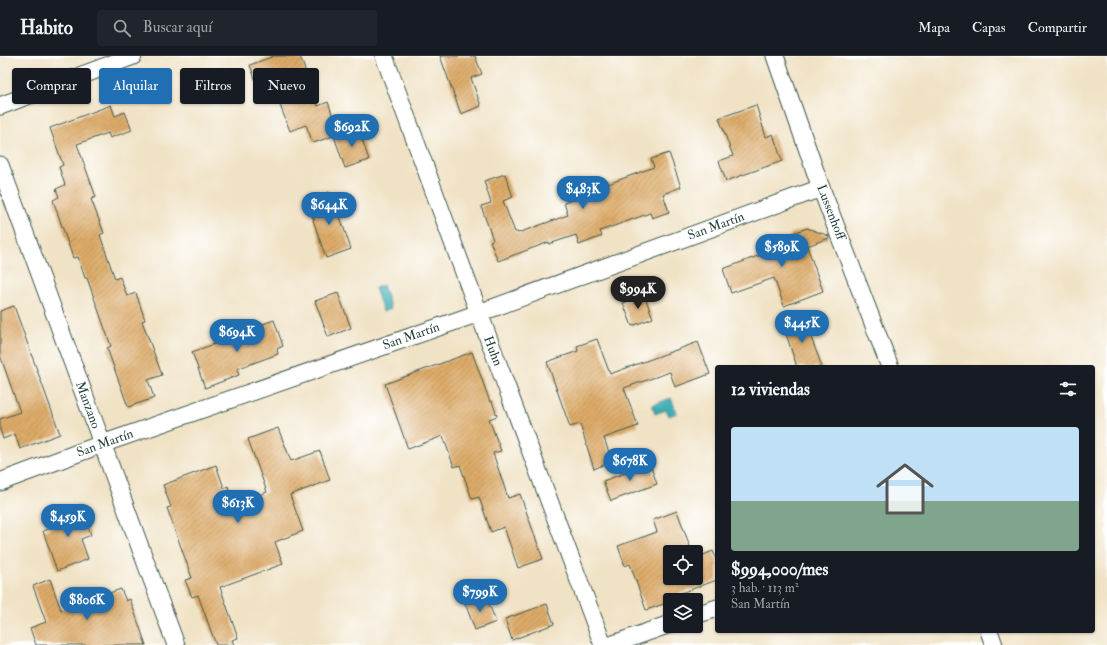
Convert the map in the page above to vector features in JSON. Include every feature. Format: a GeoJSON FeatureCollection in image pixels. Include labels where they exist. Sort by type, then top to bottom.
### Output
{"type":"FeatureCollection","features":[{"type":"Feature","properties":{"kind":"street"},"geometry":{"type":"LineString","coordinates":[[0,106],[133,56]]}},
{"type":"Feature","properties":{"kind":"street","name":"Huhn"},"geometry":{"type":"LineString","coordinates":[[384,56],[603,645]]}},
{"type":"Feature","properties":{"kind":"street","name":"Lussenhoff"},"geometry":{"type":"LineString","coordinates":[[775,56],[821,188],[889,365]]}},
{"type":"Feature","properties":{"kind":"street","name":"Manzano"},"geometry":{"type":"LineString","coordinates":[[0,165],[176,645]]}},
{"type":"Feature","properties":{"kind":"street","name":"San Martín"},"geometry":{"type":"LineString","coordinates":[[0,482],[102,444],[479,313],[821,188]]}},
{"type":"Feature","properties":{"kind":"street"},"geometry":{"type":"LineString","coordinates":[[703,613],[715,609]]}},
{"type":"Feature","properties":{"kind":"street"},"geometry":{"type":"LineString","coordinates":[[611,645],[663,626]]}},
{"type":"Feature","properties":{"kind":"street"},"geometry":{"type":"LineString","coordinates":[[990,633],[994,645]]}},
{"type":"Feature","properties":{"kind":"water"},"geometry":{"type":"Polygon","coordinates":[[[383,285],[391,309],[383,312],[375,288],[383,285]]]}},
{"type":"Feature","properties":{"kind":"water"},"geometry":{"type":"Polygon","coordinates":[[[671,398],[677,413],[669,416],[666,410],[655,414],[652,405],[671,398]]]}},
{"type":"Feature","properties":{"kind":"building"},"geometry":{"type":"Polygon","coordinates":[[[274,56],[300,56],[304,68],[253,68],[253,73],[250,65],[274,56]]]}},
{"type":"Feature","properties":{"kind":"building"},"geometry":{"type":"Polygon","coordinates":[[[440,56],[475,56],[482,74],[471,78],[481,106],[461,114],[440,56]]]}},
{"type":"Feature","properties":{"kind":"building"},"geometry":{"type":"Polygon","coordinates":[[[328,102],[339,134],[313,143],[306,125],[290,131],[280,104],[317,104],[318,106],[328,102]]]}},
{"type":"Feature","properties":{"kind":"building"},"geometry":{"type":"Polygon","coordinates":[[[111,105],[115,116],[125,112],[132,130],[110,138],[108,133],[77,144],[96,197],[91,199],[104,233],[100,235],[115,279],[120,277],[127,296],[136,293],[145,320],[142,321],[162,375],[148,380],[154,398],[128,407],[107,348],[111,346],[87,278],[85,278],[78,257],[73,258],[53,200],[59,197],[56,189],[65,185],[59,167],[63,165],[50,128],[111,105]]]}},
{"type":"Feature","properties":{"kind":"building"},"geometry":{"type":"Polygon","coordinates":[[[756,105],[766,137],[773,134],[782,161],[726,181],[719,161],[733,156],[719,118],[756,105]]]}},
{"type":"Feature","properties":{"kind":"building"},"geometry":{"type":"Polygon","coordinates":[[[358,127],[369,160],[345,168],[334,136],[358,127]]]}},
{"type":"Feature","properties":{"kind":"building"},"geometry":{"type":"Polygon","coordinates":[[[669,153],[681,187],[663,194],[669,212],[652,218],[650,213],[600,231],[602,236],[579,245],[576,235],[549,244],[549,242],[498,261],[490,241],[493,240],[481,206],[491,203],[484,181],[505,174],[513,197],[503,201],[515,232],[518,233],[568,215],[564,203],[601,189],[600,187],[654,167],[651,159],[669,153]]]}},
{"type":"Feature","properties":{"kind":"building"},"geometry":{"type":"Polygon","coordinates":[[[329,192],[336,212],[338,211],[351,249],[326,258],[307,200],[329,192]]]}},
{"type":"Feature","properties":{"kind":"building"},"geometry":{"type":"Polygon","coordinates":[[[807,228],[829,236],[829,238],[807,246],[823,291],[784,306],[774,278],[731,293],[723,269],[766,253],[764,247],[791,237],[790,234],[807,228]]]}},
{"type":"Feature","properties":{"kind":"building"},"geometry":{"type":"Polygon","coordinates":[[[338,293],[351,328],[328,337],[315,301],[338,293]]]}},
{"type":"Feature","properties":{"kind":"building"},"geometry":{"type":"Polygon","coordinates":[[[644,295],[653,318],[632,326],[623,303],[644,295]]]}},
{"type":"Feature","properties":{"kind":"building"},"geometry":{"type":"Polygon","coordinates":[[[14,306],[60,434],[20,449],[15,434],[3,439],[0,429],[0,419],[20,412],[0,355],[0,311],[14,306]]]}},
{"type":"Feature","properties":{"kind":"building"},"geometry":{"type":"Polygon","coordinates":[[[804,318],[821,365],[796,365],[783,325],[804,318]]]}},
{"type":"Feature","properties":{"kind":"building"},"geometry":{"type":"Polygon","coordinates":[[[274,320],[283,346],[277,349],[278,354],[237,369],[239,375],[205,388],[192,352],[274,320]]]}},
{"type":"Feature","properties":{"kind":"building"},"geometry":{"type":"Polygon","coordinates":[[[597,339],[610,374],[698,342],[710,374],[675,387],[670,372],[624,388],[638,426],[604,438],[612,461],[594,469],[580,424],[570,427],[547,362],[578,351],[577,346],[597,339]]]}},
{"type":"Feature","properties":{"kind":"building"},"geometry":{"type":"Polygon","coordinates":[[[472,352],[490,402],[492,401],[497,416],[489,419],[501,451],[493,453],[508,498],[520,494],[543,559],[518,568],[504,527],[491,532],[479,497],[472,499],[460,465],[454,467],[443,436],[408,449],[385,384],[472,352]]]}},
{"type":"Feature","properties":{"kind":"building"},"geometry":{"type":"Polygon","coordinates":[[[278,428],[291,461],[320,451],[330,480],[290,495],[303,531],[275,542],[283,564],[220,587],[238,638],[232,640],[234,645],[216,645],[198,595],[192,597],[185,580],[192,578],[167,508],[171,507],[163,485],[216,465],[224,488],[228,486],[234,505],[267,492],[248,439],[278,428]]]}},
{"type":"Feature","properties":{"kind":"building"},"geometry":{"type":"Polygon","coordinates":[[[650,464],[657,484],[611,501],[603,481],[650,464]]]}},
{"type":"Feature","properties":{"kind":"building"},"geometry":{"type":"Polygon","coordinates":[[[80,505],[91,535],[81,539],[88,559],[57,571],[43,531],[57,526],[53,515],[80,505]]]}},
{"type":"Feature","properties":{"kind":"building"},"geometry":{"type":"Polygon","coordinates":[[[677,511],[689,545],[663,545],[663,585],[703,585],[703,555],[713,551],[715,556],[715,581],[681,593],[663,593],[663,604],[646,610],[630,564],[625,566],[618,546],[657,532],[653,520],[677,511]]]}},
{"type":"Feature","properties":{"kind":"building"},"geometry":{"type":"Polygon","coordinates":[[[50,579],[61,610],[121,589],[126,601],[130,599],[146,645],[36,645],[30,628],[46,622],[33,586],[50,579]]]}},
{"type":"Feature","properties":{"kind":"building"},"geometry":{"type":"Polygon","coordinates":[[[486,596],[496,622],[475,630],[465,603],[486,596]]]}},
{"type":"Feature","properties":{"kind":"building"},"geometry":{"type":"Polygon","coordinates":[[[547,604],[554,624],[512,640],[505,619],[547,604]]]}}]}
